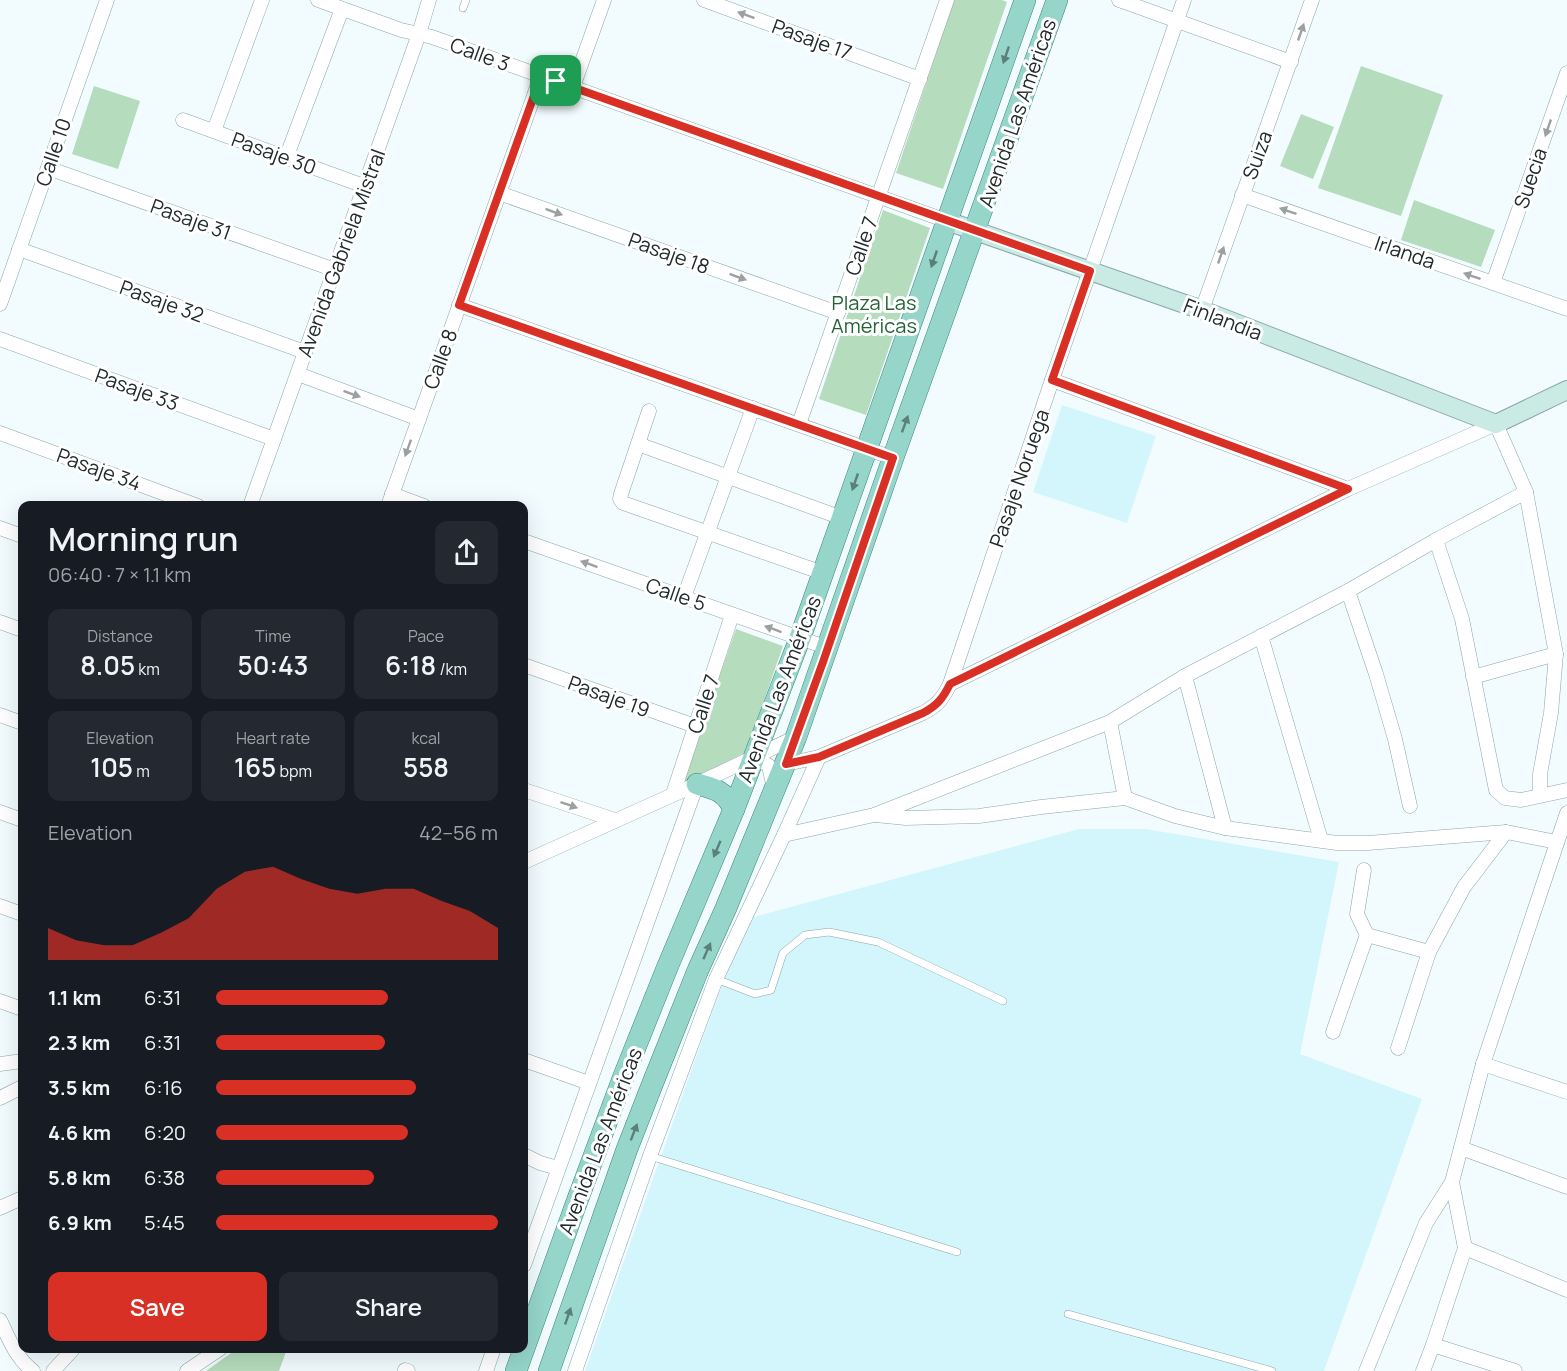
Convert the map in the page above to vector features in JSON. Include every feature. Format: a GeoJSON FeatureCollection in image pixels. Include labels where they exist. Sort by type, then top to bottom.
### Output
{"type":"FeatureCollection","features":[{"type":"Feature","properties":{"kind":"main road","name":"Avenida Las Américas"},"geometry":{"type":"LineString","coordinates":[[528,1338],[623,1078],[734,809],[800,638],[1025,0]]}},
{"type":"Feature","properties":{"kind":"main road","name":"Avenida Las Américas"},"geometry":{"type":"LineString","coordinates":[[549,1371],[635,1128],[698,970],[796,738],[893,458],[1057,0]]}},
{"type":"Feature","properties":{"kind":"main road"},"geometry":{"type":"LineString","coordinates":[[697,784],[721,792],[734,809]]}},
{"type":"Feature","properties":{"kind":"main road","name":"Avenida Las Américas"},"geometry":{"type":"LineString","coordinates":[[516,1371],[522,1353]]}},
{"type":"Feature","properties":{"kind":"street","name":"Calle 10"},"geometry":{"type":"LineString","coordinates":[[0,304],[106,0]]}},
{"type":"Feature","properties":{"kind":"street"},"geometry":{"type":"LineString","coordinates":[[214,131],[262,0]]}},
{"type":"Feature","properties":{"kind":"street","name":"Calle 3"},"geometry":{"type":"LineString","coordinates":[[318,0],[401,30],[432,37],[947,221]]}},
{"type":"Feature","properties":{"kind":"street","name":"Avenida Gabriela Mistral"},"geometry":{"type":"LineString","coordinates":[[252,501],[419,34],[429,0]]}},
{"type":"Feature","properties":{"kind":"street"},"geometry":{"type":"LineString","coordinates":[[573,87],[604,0]]}},
{"type":"Feature","properties":{"kind":"street","name":"Pasaje 17"},"geometry":{"type":"LineString","coordinates":[[704,0],[920,79]]}},
{"type":"Feature","properties":{"kind":"street","name":"Calle 7"},"geometry":{"type":"LineString","coordinates":[[799,424],[947,0]]}},
{"type":"Feature","properties":{"kind":"street"},"geometry":{"type":"LineString","coordinates":[[1119,0],[1291,62]]}},
{"type":"Feature","properties":{"kind":"street","name":"Pasaje Noruega"},"geometry":{"type":"LineString","coordinates":[[950,684],[1052,380],[1184,0]]}},
{"type":"Feature","properties":{"kind":"street","name":"Suiza"},"geometry":{"type":"LineString","coordinates":[[1202,310],[1312,0]]}},
{"type":"Feature","properties":{"kind":"street"},"geometry":{"type":"LineString","coordinates":[[286,158],[342,9]]}},
{"type":"Feature","properties":{"kind":"street","name":"Suecia"},"geometry":{"type":"LineString","coordinates":[[1493,283],[1567,73]]}},
{"type":"Feature","properties":{"kind":"street","name":"Calle 8"},"geometry":{"type":"LineString","coordinates":[[390,500],[541,76]]}},
{"type":"Feature","properties":{"kind":"street","name":"Pasaje 30"},"geometry":{"type":"LineString","coordinates":[[183,120],[364,186]]}},
{"type":"Feature","properties":{"kind":"street","name":"Pasaje 31"},"geometry":{"type":"LineString","coordinates":[[48,168],[335,270]]}},
{"type":"Feature","properties":{"kind":"street","name":"Pasaje 18"},"geometry":{"type":"LineString","coordinates":[[499,193],[838,313]]}},
{"type":"Feature","properties":{"kind":"street","name":"Irlanda"},"geometry":{"type":"LineString","coordinates":[[1242,195],[1567,309]]}},
{"type":"Feature","properties":{"kind":"street","name":"Finlandia"},"geometry":{"type":"LineString","coordinates":[[947,221],[1202,310],[1496,424]]}},
{"type":"Feature","properties":{"kind":"street","name":"Pasaje 32"},"geometry":{"type":"LineString","coordinates":[[19,249],[305,352]]}},
{"type":"Feature","properties":{"kind":"street"},"geometry":{"type":"LineString","coordinates":[[459,305],[893,458]]}},
{"type":"Feature","properties":{"kind":"street","name":"Pasaje 33"},"geometry":{"type":"LineString","coordinates":[[0,339],[274,439]]}},
{"type":"Feature","properties":{"kind":"street"},"geometry":{"type":"LineString","coordinates":[[298,374],[419,419]]}},
{"type":"Feature","properties":{"kind":"street"},"geometry":{"type":"LineString","coordinates":[[1052,380],[1348,489]]}},
{"type":"Feature","properties":{"kind":"street"},"geometry":{"type":"LineString","coordinates":[[786,764],[819,757],[934,707],[944,696],[950,684],[1348,489],[1567,390]]}},
{"type":"Feature","properties":{"kind":"street"},"geometry":{"type":"LineString","coordinates":[[684,597],[753,408]]}},
{"type":"Feature","properties":{"kind":"street"},"geometry":{"type":"LineString","coordinates":[[649,411],[621,494],[622,503],[823,573]]}},
{"type":"Feature","properties":{"kind":"street"},"geometry":{"type":"LineString","coordinates":[[1496,424],[1526,492],[1557,654],[1551,713],[1540,774],[1540,795]]}},
{"type":"Feature","properties":{"kind":"street","name":"Pasaje 34"},"geometry":{"type":"LineString","coordinates":[[0,433],[184,501]]}},
{"type":"Feature","properties":{"kind":"street"},"geometry":{"type":"LineString","coordinates":[[638,444],[842,518]]}},
{"type":"Feature","properties":{"kind":"street"},"geometry":{"type":"LineString","coordinates":[[784,835],[874,815],[1110,722],[1185,676],[1348,591],[1526,492]]}},
{"type":"Feature","properties":{"kind":"street"},"geometry":{"type":"LineString","coordinates":[[0,528],[18,535]]}},
{"type":"Feature","properties":{"kind":"street"},"geometry":{"type":"LineString","coordinates":[[1436,540],[1462,619],[1496,790],[1505,798],[1521,800],[1567,790]]}},
{"type":"Feature","properties":{"kind":"street","name":"Calle 5"},"geometry":{"type":"LineString","coordinates":[[528,542],[828,648]]}},
{"type":"Feature","properties":{"kind":"street"},"geometry":{"type":"LineString","coordinates":[[1348,591],[1395,739],[1410,806]]}},
{"type":"Feature","properties":{"kind":"street","name":"Calle 7"},"geometry":{"type":"LineString","coordinates":[[673,794],[732,615]]}},
{"type":"Feature","properties":{"kind":"street"},"geometry":{"type":"LineString","coordinates":[[0,622],[18,629]]}},
{"type":"Feature","properties":{"kind":"street"},"geometry":{"type":"LineString","coordinates":[[1261,636],[1321,840]]}},
{"type":"Feature","properties":{"kind":"street"},"geometry":{"type":"LineString","coordinates":[[1473,677],[1557,654]]}},
{"type":"Feature","properties":{"kind":"street","name":"Pasaje 19"},"geometry":{"type":"LineString","coordinates":[[528,666],[695,726]]}},
{"type":"Feature","properties":{"kind":"street"},"geometry":{"type":"LineString","coordinates":[[1185,676],[1225,828]]}},
{"type":"Feature","properties":{"kind":"street"},"geometry":{"type":"LineString","coordinates":[[0,715],[18,722]]}},
{"type":"Feature","properties":{"kind":"street"},"geometry":{"type":"LineString","coordinates":[[1110,722],[1125,798]]}},
{"type":"Feature","properties":{"kind":"street"},"geometry":{"type":"LineString","coordinates":[[528,859],[796,738]]}},
{"type":"Feature","properties":{"kind":"street"},"geometry":{"type":"LineString","coordinates":[[754,756],[769,766],[775,791]]}},
{"type":"Feature","properties":{"kind":"street"},"geometry":{"type":"LineString","coordinates":[[575,1371],[650,1156],[716,979],[819,757]]}},
{"type":"Feature","properties":{"kind":"street","name":"Avenida Las Américas"},"geometry":{"type":"LineString","coordinates":[[528,1254],[697,784]]}},
{"type":"Feature","properties":{"kind":"street"},"geometry":{"type":"LineString","coordinates":[[528,791],[615,820]]}},
{"type":"Feature","properties":{"kind":"street"},"geometry":{"type":"LineString","coordinates":[[874,815],[906,818],[979,816],[1125,798],[1175,816],[1225,828],[1337,843],[1368,843],[1506,832],[1557,842]]}},
{"type":"Feature","properties":{"kind":"street"},"geometry":{"type":"LineString","coordinates":[[0,812],[18,819]]}},
{"type":"Feature","properties":{"kind":"street"},"geometry":{"type":"LineString","coordinates":[[1366,1371],[1426,1222],[1452,1182],[1483,1064],[1567,813]]}},
{"type":"Feature","properties":{"kind":"street"},"geometry":{"type":"LineString","coordinates":[[1398,1048],[1429,952],[1464,887],[1506,832]]}},
{"type":"Feature","properties":{"kind":"street"},"geometry":{"type":"LineString","coordinates":[[1334,1032],[1367,935],[1357,914],[1364,870]]}},
{"type":"Feature","properties":{"kind":"street"},"geometry":{"type":"LineString","coordinates":[[0,906],[18,913]]}},
{"type":"Feature","properties":{"kind":"street"},"geometry":{"type":"LineString","coordinates":[[1367,935],[1429,952]]}},
{"type":"Feature","properties":{"kind":"street"},"geometry":{"type":"LineString","coordinates":[[0,1001],[18,1008]]}},
{"type":"Feature","properties":{"kind":"street"},"geometry":{"type":"LineString","coordinates":[[0,1064],[18,1061]]}},
{"type":"Feature","properties":{"kind":"street"},"geometry":{"type":"LineString","coordinates":[[528,1061],[589,1083]]}},
{"type":"Feature","properties":{"kind":"street"},"geometry":{"type":"LineString","coordinates":[[1483,1064],[1567,1092]]}},
{"type":"Feature","properties":{"kind":"street"},"geometry":{"type":"LineString","coordinates":[[0,1098],[18,1089]]}},
{"type":"Feature","properties":{"kind":"street"},"geometry":{"type":"LineString","coordinates":[[1461,1148],[1567,1187]]}},
{"type":"Feature","properties":{"kind":"street"},"geometry":{"type":"LineString","coordinates":[[528,1157],[558,1168]]}},
{"type":"Feature","properties":{"kind":"street"},"geometry":{"type":"LineString","coordinates":[[1423,1371],[1465,1248],[1452,1182]]}},
{"type":"Feature","properties":{"kind":"street"},"geometry":{"type":"LineString","coordinates":[[0,1208],[18,1200]]}},
{"type":"Feature","properties":{"kind":"street"},"geometry":{"type":"LineString","coordinates":[[1465,1248],[1567,1290]]}},
{"type":"Feature","properties":{"kind":"street"},"geometry":{"type":"LineString","coordinates":[[0,1320],[13,1349],[33,1371]]}},
{"type":"Feature","properties":{"kind":"street"},"geometry":{"type":"LineString","coordinates":[[1433,1345],[1515,1371]]}},
{"type":"Feature","properties":{"kind":"street"},"geometry":{"type":"LineString","coordinates":[[53,1371],[69,1353]]}},
{"type":"Feature","properties":{"kind":"street"},"geometry":{"type":"LineString","coordinates":[[187,1371],[214,1353]]}},
{"type":"Feature","properties":{"kind":"street"},"geometry":{"type":"LineString","coordinates":[[486,1371],[492,1353]]}},
{"type":"Feature","properties":{"kind":"lane"},"geometry":{"type":"LineString","coordinates":[[464,8],[466,0]]}},
{"type":"Feature","properties":{"kind":"lane"},"geometry":{"type":"LineString","coordinates":[[716,979],[754,994],[771,990],[783,953],[805,935],[829,932],[878,942],[1003,1000]]}},
{"type":"Feature","properties":{"kind":"lane"},"geometry":{"type":"LineString","coordinates":[[650,1156],[957,1252]]}},
{"type":"Feature","properties":{"kind":"lane"},"geometry":{"type":"LineString","coordinates":[[1068,1314],[1272,1371]]}},
{"type":"Feature","properties":{"kind":"shaded area"},"geometry":{"type":"Polygon","coordinates":[[[1062,405],[1156,436],[1127,523],[1033,492],[1062,405]]]}},
{"type":"Feature","properties":{"kind":"shaded area"},"geometry":{"type":"Polygon","coordinates":[[[1079,829],[1146,829],[1339,862],[1300,1054],[1422,1099],[1324,1371],[585,1371],[746,919],[1079,829]]]}},
{"type":"Feature","properties":{"kind":"green space"},"geometry":{"type":"Polygon","coordinates":[[[954,0],[1002,0],[1007,2],[943,189],[896,173],[954,0]]]}},
{"type":"Feature","properties":{"kind":"green space"},"geometry":{"type":"Polygon","coordinates":[[[1361,66],[1443,95],[1401,216],[1318,188],[1361,66]]]}},
{"type":"Feature","properties":{"kind":"green space"},"geometry":{"type":"Polygon","coordinates":[[[94,86],[140,101],[118,169],[72,154],[94,86]]]}},
{"type":"Feature","properties":{"kind":"green space"},"geometry":{"type":"Polygon","coordinates":[[[1301,114],[1334,127],[1313,179],[1280,166],[1301,114]]]}},
{"type":"Feature","properties":{"kind":"green space"},"geometry":{"type":"Polygon","coordinates":[[[1414,200],[1495,230],[1481,267],[1401,240],[1414,200]]]}},
{"type":"Feature","properties":{"kind":"green space","name":"Plaza Las Américas"},"geometry":{"type":"Polygon","coordinates":[[[883,210],[930,228],[866,415],[819,399],[883,210]]]}},
{"type":"Feature","properties":{"kind":"green space"},"geometry":{"type":"Polygon","coordinates":[[[736,629],[783,646],[746,752],[682,784],[736,629]]]}},
{"type":"Feature","properties":{"kind":"green space"},"geometry":{"type":"Polygon","coordinates":[[[231,1353],[286,1353],[279,1371],[206,1371],[231,1353]]]}},
{"type":"Feature","properties":{"kind":"route"},"geometry":{"type":"LineString","coordinates":[[541,76],[556,81],[1090,271],[1052,380],[1348,489],[950,684],[944,696],[934,707],[923,713],[819,757],[786,764],[893,458],[459,305],[541,76]]}}]}
